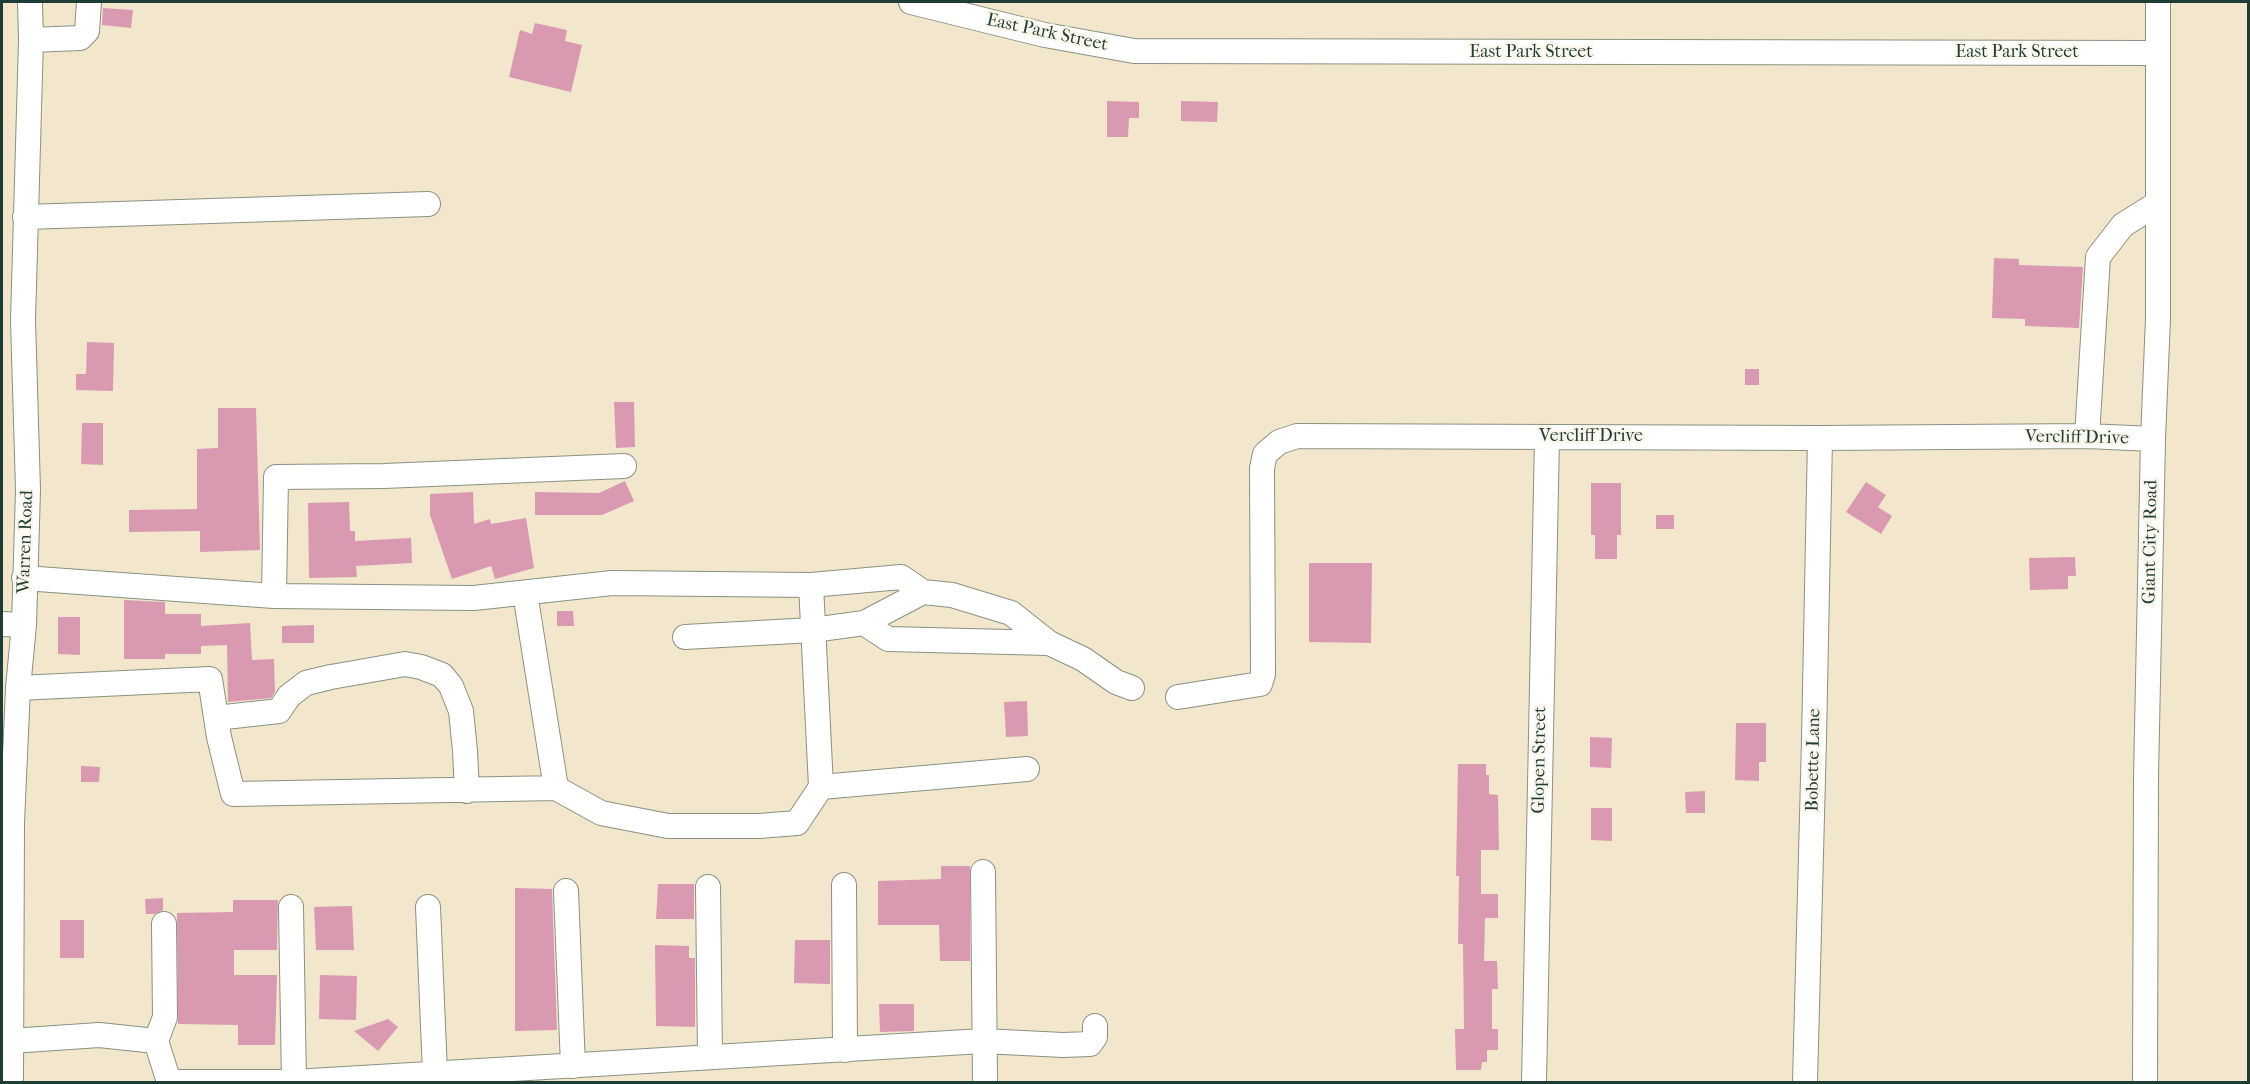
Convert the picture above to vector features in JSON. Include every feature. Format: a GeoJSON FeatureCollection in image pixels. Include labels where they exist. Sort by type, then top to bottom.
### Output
{"type":"FeatureCollection","features":[{"type":"Feature","properties":{"kind":"street","name":"Warren Road"},"geometry":{"type":"LineString","coordinates":[[11,1083],[7,823],[18,688],[13,625],[24,578],[28,490],[23,320],[31,39],[30,2]]}},
{"type":"Feature","properties":{"kind":"street"},"geometry":{"type":"LineString","coordinates":[[31,39],[81,38],[87,31],[89,2]]}},
{"type":"Feature","properties":{"kind":"street","name":"East Park Street"},"geometry":{"type":"LineString","coordinates":[[911,2],[1046,35],[1134,51],[2157,53]]}},
{"type":"Feature","properties":{"kind":"street","name":"Giant City Road"},"geometry":{"type":"LineString","coordinates":[[2145,1083],[2146,777],[2153,439],[2158,318],[2158,2]]}},
{"type":"Feature","properties":{"kind":"street"},"geometry":{"type":"LineString","coordinates":[[2087,436],[2098,257],[2123,225],[2158,203]]}},
{"type":"Feature","properties":{"kind":"street"},"geometry":{"type":"LineString","coordinates":[[25,217],[428,204]]}},
{"type":"Feature","properties":{"kind":"street","name":"Vercliff Drive"},"geometry":{"type":"LineString","coordinates":[[1179,697],[1260,684],[1263,674],[1262,468],[1265,454],[1279,442],[1297,436],[1820,438],[2087,436],[2153,439]]}},
{"type":"Feature","properties":{"kind":"street","name":"Glopen Street"},"geometry":{"type":"LineString","coordinates":[[1534,1083],[1547,437]]}},
{"type":"Feature","properties":{"kind":"street","name":"Bobette Lane"},"geometry":{"type":"LineString","coordinates":[[1805,1083],[1815,740],[1820,438]]}},
{"type":"Feature","properties":{"kind":"street"},"geometry":{"type":"LineString","coordinates":[[274,596],[276,477],[384,476],[624,465]]}},
{"type":"Feature","properties":{"kind":"street"},"geometry":{"type":"LineString","coordinates":[[24,578],[274,596],[474,598],[612,583],[811,585],[901,577],[923,592],[951,595],[1011,613],[1049,643],[1083,659],[1116,682],[1132,688]]}},
{"type":"Feature","properties":{"kind":"street"},"geometry":{"type":"LineString","coordinates":[[18,688],[210,679],[233,794],[556,788],[601,813],[668,826],[759,826],[797,823],[820,787],[811,585]]}},
{"type":"Feature","properties":{"kind":"street"},"geometry":{"type":"LineString","coordinates":[[685,637],[813,630],[864,623],[923,592]]}},
{"type":"Feature","properties":{"kind":"street"},"geometry":{"type":"LineString","coordinates":[[525,593],[556,788]]}},
{"type":"Feature","properties":{"kind":"street"},"geometry":{"type":"LineString","coordinates":[[864,623],[888,639],[1049,643]]}},
{"type":"Feature","properties":{"kind":"street"},"geometry":{"type":"LineString","coordinates":[[216,718],[279,711],[289,696],[306,683],[331,676],[405,664],[421,667],[442,675],[451,686],[461,711],[466,791]]}},
{"type":"Feature","properties":{"kind":"street"},"geometry":{"type":"LineString","coordinates":[[820,787],[1027,769]]}},
{"type":"Feature","properties":{"kind":"street"},"geometry":{"type":"LineString","coordinates":[[982,872],[985,1083]]}},
{"type":"Feature","properties":{"kind":"street"},"geometry":{"type":"LineString","coordinates":[[844,885],[845,1050]]}},
{"type":"Feature","properties":{"kind":"street"},"geometry":{"type":"LineString","coordinates":[[708,887],[710,1057]]}},
{"type":"Feature","properties":{"kind":"street"},"geometry":{"type":"LineString","coordinates":[[566,891],[573,1066]]}},
{"type":"Feature","properties":{"kind":"street"},"geometry":{"type":"LineString","coordinates":[[291,907],[294,1082]]}},
{"type":"Feature","properties":{"kind":"street"},"geometry":{"type":"LineString","coordinates":[[428,907],[435,1072]]}},
{"type":"Feature","properties":{"kind":"street"},"geometry":{"type":"LineString","coordinates":[[164,924],[165,1017],[156,1041],[169,1082],[294,1082],[983,1041],[1090,1044],[1095,1037],[1095,1026]]}},
{"type":"Feature","properties":{"kind":"street"},"geometry":{"type":"LineString","coordinates":[[12,1041],[99,1035],[156,1041]]}},
{"type":"Feature","properties":{"kind":"building"},"geometry":{"type":"Polygon","coordinates":[[[103,8],[133,10],[131,28],[102,25],[103,8]]]}},
{"type":"Feature","properties":{"kind":"building"},"geometry":{"type":"Polygon","coordinates":[[[535,23],[567,30],[565,41],[582,45],[571,92],[509,77],[520,30],[532,34],[535,23]]]}},
{"type":"Feature","properties":{"kind":"building"},"geometry":{"type":"Polygon","coordinates":[[[1107,101],[1139,102],[1139,118],[1129,118],[1128,137],[1107,137],[1107,101]]]}},
{"type":"Feature","properties":{"kind":"building"},"geometry":{"type":"Polygon","coordinates":[[[1181,101],[1218,102],[1217,122],[1181,121],[1181,101]]]}},
{"type":"Feature","properties":{"kind":"building"},"geometry":{"type":"Polygon","coordinates":[[[1994,258],[2019,259],[2019,265],[2083,267],[2079,328],[2025,326],[2025,319],[1992,318],[1994,258]]]}},
{"type":"Feature","properties":{"kind":"building"},"geometry":{"type":"Polygon","coordinates":[[[87,342],[114,343],[113,391],[76,390],[76,374],[86,374],[87,342]]]}},
{"type":"Feature","properties":{"kind":"building"},"geometry":{"type":"Polygon","coordinates":[[[1745,369],[1759,369],[1759,385],[1745,385],[1745,369]]]}},
{"type":"Feature","properties":{"kind":"building"},"geometry":{"type":"Polygon","coordinates":[[[614,402],[634,402],[635,447],[616,448],[614,402]]]}},
{"type":"Feature","properties":{"kind":"building"},"geometry":{"type":"Polygon","coordinates":[[[218,408],[256,408],[260,550],[200,552],[200,531],[129,532],[129,510],[197,509],[197,449],[218,448],[218,408]]]}},
{"type":"Feature","properties":{"kind":"building"},"geometry":{"type":"Polygon","coordinates":[[[82,423],[103,423],[103,465],[81,464],[82,423]]]}},
{"type":"Feature","properties":{"kind":"building"},"geometry":{"type":"Polygon","coordinates":[[[625,481],[634,501],[602,515],[535,515],[535,492],[599,493],[625,481]]]}},
{"type":"Feature","properties":{"kind":"building"},"geometry":{"type":"Polygon","coordinates":[[[1866,482],[1886,495],[1878,507],[1892,516],[1881,534],[1846,512],[1866,482]]]}},
{"type":"Feature","properties":{"kind":"building"},"geometry":{"type":"Polygon","coordinates":[[[1591,483],[1621,483],[1621,535],[1617,535],[1617,559],[1595,559],[1595,535],[1591,535],[1591,483]]]}},
{"type":"Feature","properties":{"kind":"building"},"geometry":{"type":"Polygon","coordinates":[[[473,492],[474,524],[490,519],[491,524],[526,518],[534,568],[495,579],[491,566],[452,579],[430,515],[430,494],[473,492]]]}},
{"type":"Feature","properties":{"kind":"building"},"geometry":{"type":"Polygon","coordinates":[[[349,502],[350,531],[355,531],[355,541],[411,538],[412,563],[356,566],[357,577],[309,578],[308,503],[349,502]]]}},
{"type":"Feature","properties":{"kind":"building"},"geometry":{"type":"Polygon","coordinates":[[[1656,515],[1674,515],[1674,529],[1656,529],[1656,515]]]}},
{"type":"Feature","properties":{"kind":"building"},"geometry":{"type":"Polygon","coordinates":[[[2075,557],[2076,576],[2068,576],[2068,589],[2030,590],[2029,558],[2075,557]]]}},
{"type":"Feature","properties":{"kind":"building"},"geometry":{"type":"Polygon","coordinates":[[[1309,563],[1372,563],[1371,643],[1309,642],[1309,563]]]}},
{"type":"Feature","properties":{"kind":"building"},"geometry":{"type":"Polygon","coordinates":[[[124,600],[165,602],[165,614],[201,614],[201,626],[250,623],[252,660],[274,659],[275,692],[271,698],[228,702],[227,645],[201,646],[201,654],[165,654],[165,659],[124,659],[124,600]]]}},
{"type":"Feature","properties":{"kind":"building"},"geometry":{"type":"Polygon","coordinates":[[[557,611],[573,611],[574,626],[557,626],[557,611]]]}},
{"type":"Feature","properties":{"kind":"building"},"geometry":{"type":"Polygon","coordinates":[[[58,617],[80,617],[80,655],[58,654],[58,617]]]}},
{"type":"Feature","properties":{"kind":"building"},"geometry":{"type":"Polygon","coordinates":[[[314,625],[314,643],[282,643],[282,626],[314,625]]]}},
{"type":"Feature","properties":{"kind":"building"},"geometry":{"type":"Polygon","coordinates":[[[1027,701],[1028,736],[1006,737],[1004,702],[1027,701]]]}},
{"type":"Feature","properties":{"kind":"building"},"geometry":{"type":"Polygon","coordinates":[[[1736,723],[1766,723],[1766,762],[1759,762],[1759,781],[1735,780],[1736,723]]]}},
{"type":"Feature","properties":{"kind":"building"},"geometry":{"type":"Polygon","coordinates":[[[1590,737],[1612,738],[1611,768],[1590,767],[1590,737]]]}},
{"type":"Feature","properties":{"kind":"building"},"geometry":{"type":"Polygon","coordinates":[[[1458,764],[1486,764],[1486,775],[1489,775],[1489,794],[1498,795],[1499,850],[1481,850],[1481,894],[1498,894],[1498,918],[1485,918],[1484,961],[1497,961],[1498,989],[1492,989],[1492,1029],[1498,1029],[1498,1050],[1487,1050],[1487,1062],[1482,1062],[1481,1070],[1456,1070],[1455,1029],[1464,1029],[1463,944],[1458,944],[1459,876],[1456,876],[1458,764]]]}},
{"type":"Feature","properties":{"kind":"building"},"geometry":{"type":"Polygon","coordinates":[[[81,766],[100,767],[99,782],[81,782],[81,766]]]}},
{"type":"Feature","properties":{"kind":"building"},"geometry":{"type":"Polygon","coordinates":[[[1705,791],[1705,813],[1686,813],[1685,792],[1705,791]]]}},
{"type":"Feature","properties":{"kind":"building"},"geometry":{"type":"Polygon","coordinates":[[[1591,808],[1612,808],[1612,841],[1591,840],[1591,808]]]}},
{"type":"Feature","properties":{"kind":"building"},"geometry":{"type":"Polygon","coordinates":[[[941,866],[970,866],[970,961],[940,961],[939,925],[878,925],[878,881],[941,879],[941,866]]]}},
{"type":"Feature","properties":{"kind":"building"},"geometry":{"type":"Polygon","coordinates":[[[658,884],[694,884],[694,919],[656,919],[658,884]]]}},
{"type":"Feature","properties":{"kind":"building"},"geometry":{"type":"Polygon","coordinates":[[[515,888],[552,889],[557,1030],[515,1031],[515,888]]]}},
{"type":"Feature","properties":{"kind":"building"},"geometry":{"type":"Polygon","coordinates":[[[163,898],[163,910],[155,914],[146,914],[145,899],[163,898]]]}},
{"type":"Feature","properties":{"kind":"building"},"geometry":{"type":"Polygon","coordinates":[[[233,900],[278,900],[277,950],[234,950],[234,975],[277,975],[275,1045],[238,1045],[238,1025],[178,1024],[177,913],[233,912],[233,900]]]}},
{"type":"Feature","properties":{"kind":"building"},"geometry":{"type":"Polygon","coordinates":[[[352,906],[354,950],[316,950],[314,907],[352,906]]]}},
{"type":"Feature","properties":{"kind":"building"},"geometry":{"type":"Polygon","coordinates":[[[60,920],[84,920],[84,958],[60,958],[60,920]]]}},
{"type":"Feature","properties":{"kind":"building"},"geometry":{"type":"Polygon","coordinates":[[[795,940],[830,940],[830,984],[794,983],[795,940]]]}},
{"type":"Feature","properties":{"kind":"building"},"geometry":{"type":"Polygon","coordinates":[[[655,945],[689,946],[689,958],[695,958],[695,1027],[656,1026],[655,945]]]}},
{"type":"Feature","properties":{"kind":"building"},"geometry":{"type":"Polygon","coordinates":[[[320,975],[357,976],[356,1020],[319,1019],[320,975]]]}},
{"type":"Feature","properties":{"kind":"building"},"geometry":{"type":"Polygon","coordinates":[[[879,1004],[914,1004],[914,1031],[880,1032],[879,1004]]]}},
{"type":"Feature","properties":{"kind":"building"},"geometry":{"type":"Polygon","coordinates":[[[388,1019],[398,1027],[378,1051],[354,1031],[388,1019]]]}}]}
